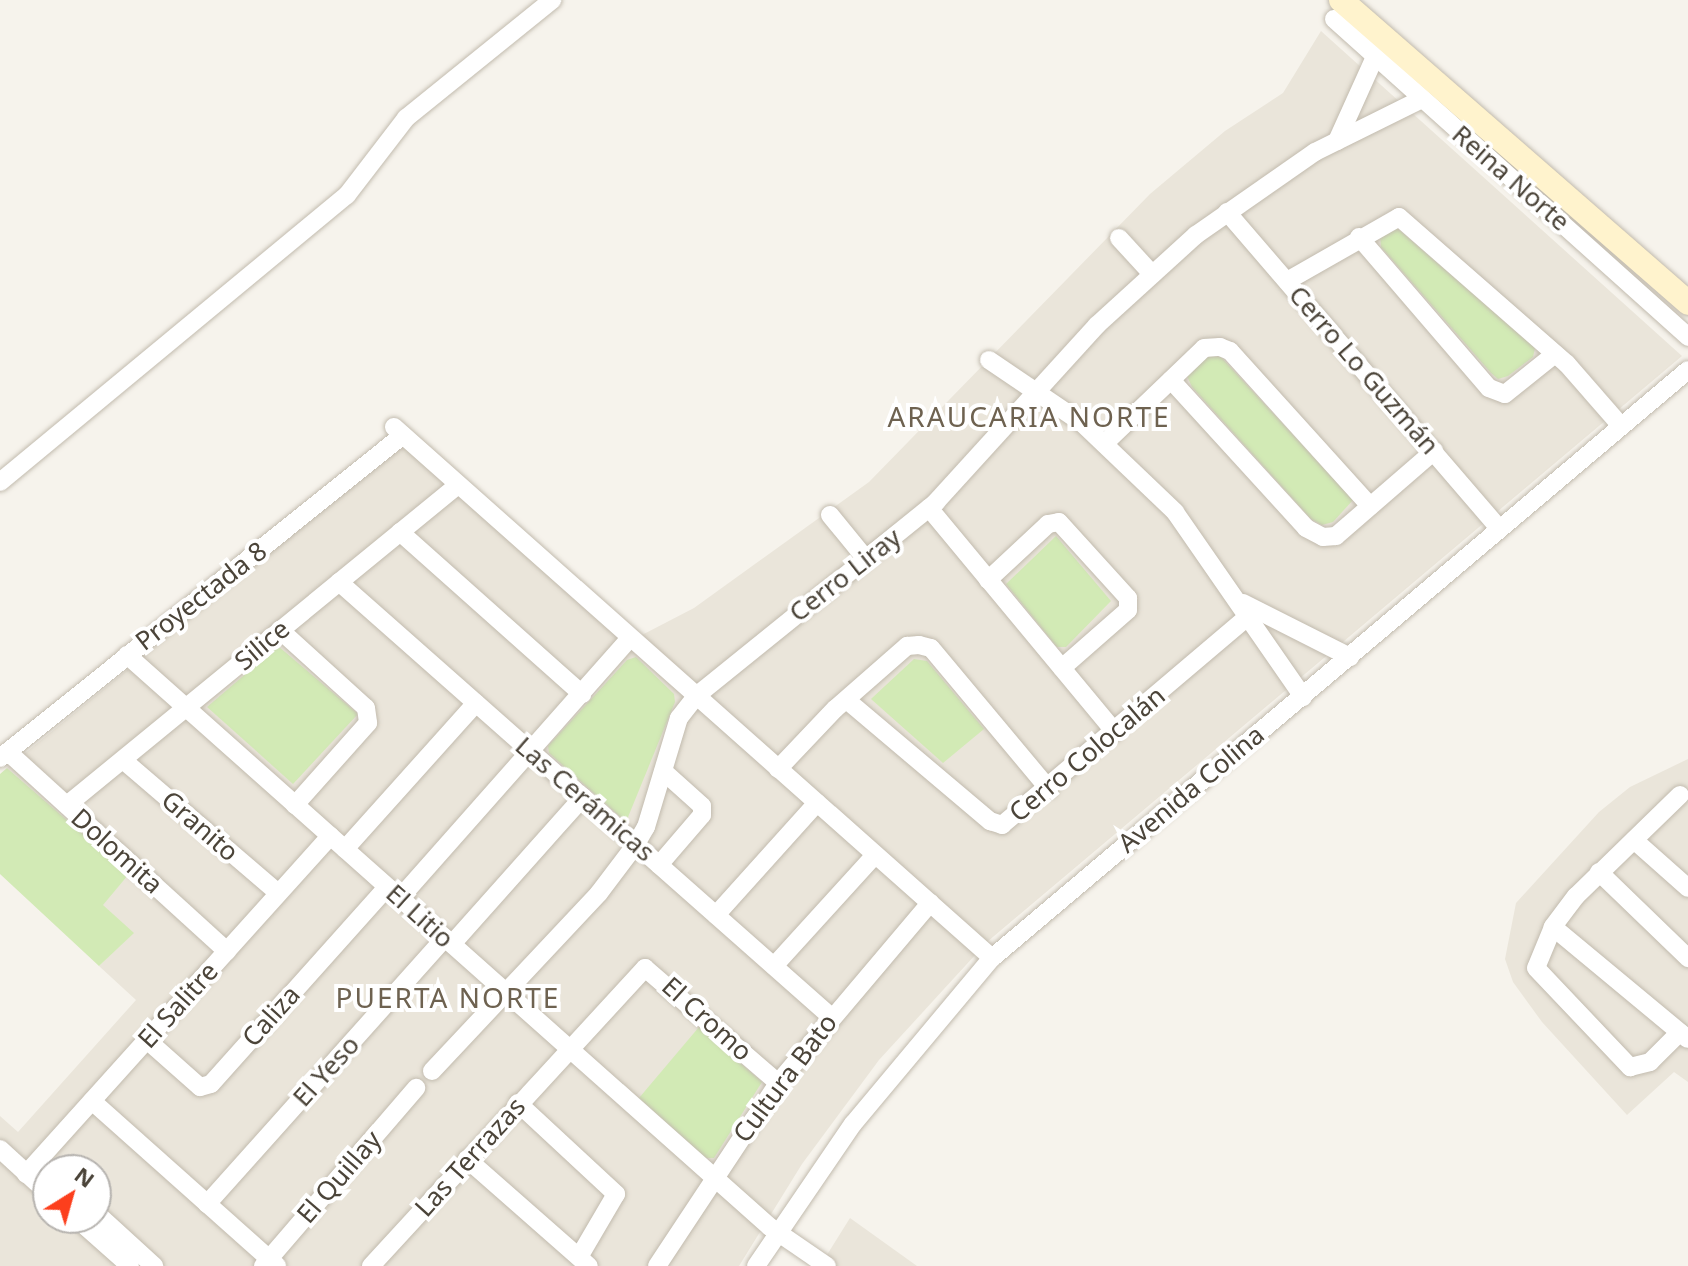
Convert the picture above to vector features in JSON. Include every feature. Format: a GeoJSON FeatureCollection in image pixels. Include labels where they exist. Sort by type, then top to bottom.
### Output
{"type":"FeatureCollection","features":[{"type":"Feature","properties":{"kind":"street"},"geometry":{"type":"LineString","coordinates":[[0,482],[347,195],[406,118],[552,0]]}},
{"type":"Feature","properties":{"kind":"street","name":"Reina Norte"},"geometry":{"type":"LineString","coordinates":[[1338,10],[1375,57],[1688,337]]}},
{"type":"Feature","properties":{"kind":"street","name":"Reina Norte"},"geometry":{"type":"LineString","coordinates":[[1338,10],[1688,303]]}},
{"type":"Feature","properties":{"kind":"street"},"geometry":{"type":"LineString","coordinates":[[1337,141],[1375,57]]}},
{"type":"Feature","properties":{"kind":"street","name":"Cerro Liray"},"geometry":{"type":"LineString","coordinates":[[432,1071],[599,893],[636,844],[679,718],[696,696],[929,508],[1152,274],[1227,212],[1337,141],[1422,99]]}},
{"type":"Feature","properties":{"kind":"street","name":"Cerro Lo Guzmán"},"geometry":{"type":"LineString","coordinates":[[1227,212],[1500,529]]}},
{"type":"Feature","properties":{"kind":"street"},"geometry":{"type":"LineString","coordinates":[[1287,281],[1359,237],[1399,217],[1555,354],[1621,426]]}},
{"type":"Feature","properties":{"kind":"street"},"geometry":{"type":"LineString","coordinates":[[1359,237],[1489,388],[1505,394],[1555,354]]}},
{"type":"Feature","properties":{"kind":"street"},"geometry":{"type":"LineString","coordinates":[[1119,238],[1152,274]]}},
{"type":"Feature","properties":{"kind":"street"},"geometry":{"type":"LineString","coordinates":[[1105,443],[1204,348],[1230,351],[1370,506]]}},
{"type":"Feature","properties":{"kind":"street"},"geometry":{"type":"LineString","coordinates":[[989,360],[1038,392],[1105,443],[1175,512],[1246,609],[1303,697]]}},
{"type":"Feature","properties":{"kind":"street","name":"Avenida Colina"},"geometry":{"type":"LineString","coordinates":[[756,1266],[776,1232],[891,1075],[992,958],[1688,370]]}},
{"type":"Feature","properties":{"kind":"street"},"geometry":{"type":"LineString","coordinates":[[1171,380],[1306,528],[1323,537],[1336,536],[1434,451]]}},
{"type":"Feature","properties":{"kind":"street","name":"Proyectada 8"},"geometry":{"type":"LineString","coordinates":[[4,755],[398,431],[458,485]]}},
{"type":"Feature","properties":{"kind":"street"},"geometry":{"type":"LineString","coordinates":[[458,485],[992,958]]}},
{"type":"Feature","properties":{"kind":"street","name":"Silice"},"geometry":{"type":"LineString","coordinates":[[67,805],[458,485]]}},
{"type":"Feature","properties":{"kind":"street"},"geometry":{"type":"LineString","coordinates":[[929,508],[1115,732]]}},
{"type":"Feature","properties":{"kind":"street"},"geometry":{"type":"LineString","coordinates":[[830,515],[866,559]]}},
{"type":"Feature","properties":{"kind":"street"},"geometry":{"type":"LineString","coordinates":[[988,580],[1048,524],[1059,522],[1128,598],[1128,610],[1062,668]]}},
{"type":"Feature","properties":{"kind":"street"},"geometry":{"type":"LineString","coordinates":[[400,532],[582,694]]}},
{"type":"Feature","properties":{"kind":"street","name":"Las Cerámicas"},"geometry":{"type":"LineString","coordinates":[[339,582],[830,1016]]}},
{"type":"Feature","properties":{"kind":"street"},"geometry":{"type":"LineString","coordinates":[[1246,609],[1350,657]]}},
{"type":"Feature","properties":{"kind":"street","name":"Cerro Colocalán"},"geometry":{"type":"LineString","coordinates":[[849,702],[990,821],[1002,825],[1014,820],[1115,732],[1246,609]]}},
{"type":"Feature","properties":{"kind":"street"},"geometry":{"type":"LineString","coordinates":[[280,630],[366,708],[368,723],[295,805]]}},
{"type":"Feature","properties":{"kind":"street"},"geometry":{"type":"LineString","coordinates":[[393,892],[531,752],[630,638]]}},
{"type":"Feature","properties":{"kind":"street"},"geometry":{"type":"LineString","coordinates":[[778,769],[835,709],[849,702],[907,646],[931,648],[1049,789]]}},
{"type":"Feature","properties":{"kind":"street","name":"El Litio"},"geometry":{"type":"LineString","coordinates":[[127,655],[805,1260],[827,1266]]}},
{"type":"Feature","properties":{"kind":"street"},"geometry":{"type":"LineString","coordinates":[[345,849],[476,703]]}},
{"type":"Feature","properties":{"kind":"street","name":"Dolomita"},"geometry":{"type":"LineString","coordinates":[[4,755],[67,805],[227,951]]}},
{"type":"Feature","properties":{"kind":"street","name":"Granito"},"geometry":{"type":"LineString","coordinates":[[123,760],[278,893]]}},
{"type":"Feature","properties":{"kind":"street"},"geometry":{"type":"LineString","coordinates":[[659,865],[702,815],[702,806],[663,771]]}},
{"type":"Feature","properties":{"kind":"street"},"geometry":{"type":"LineString","coordinates":[[1553,927],[1684,1036],[1650,1062],[1630,1067],[1539,976],[1537,959],[1553,927],[1599,872],[1680,795]]}},
{"type":"Feature","properties":{"kind":"street","name":"El Yeso"},"geometry":{"type":"LineString","coordinates":[[207,1204],[583,797]]}},
{"type":"Feature","properties":{"kind":"street"},"geometry":{"type":"LineString","coordinates":[[716,915],[817,803]]}},
{"type":"Feature","properties":{"kind":"street","name":"El Salitre"},"geometry":{"type":"LineString","coordinates":[[48,1154],[92,1101],[330,836]]}},
{"type":"Feature","properties":{"kind":"street"},"geometry":{"type":"LineString","coordinates":[[1634,840],[1688,888]]}},
{"type":"Feature","properties":{"kind":"street"},"geometry":{"type":"LineString","coordinates":[[774,966],[875,855]]}},
{"type":"Feature","properties":{"kind":"street"},"geometry":{"type":"LineString","coordinates":[[1599,872],[1688,958]]}},
{"type":"Feature","properties":{"kind":"street","name":"Caliza"},"geometry":{"type":"LineString","coordinates":[[147,1040],[200,1087],[211,1084],[393,892]]}},
{"type":"Feature","properties":{"kind":"street","name":"Cultura Bato"},"geometry":{"type":"LineString","coordinates":[[657,1266],[778,1083],[830,1016],[930,903]]}},
{"type":"Feature","properties":{"kind":"street","name":"El Cromo"},"geometry":{"type":"LineString","coordinates":[[568,1048],[645,968],[778,1083]]}},
{"type":"Feature","properties":{"kind":"street","name":"Las Terrazas"},"geometry":{"type":"LineString","coordinates":[[371,1266],[568,1048]]}},
{"type":"Feature","properties":{"kind":"street","name":"El Quillay"},"geometry":{"type":"LineString","coordinates":[[270,1264],[416,1088]]}},
{"type":"Feature","properties":{"kind":"street"},"geometry":{"type":"LineString","coordinates":[[92,1101],[270,1264]]}},
{"type":"Feature","properties":{"kind":"street"},"geometry":{"type":"LineString","coordinates":[[467,1159],[584,1261],[616,1194],[518,1103]]}},
{"type":"Feature","properties":{"kind":"street"},"geometry":{"type":"LineString","coordinates":[[0,1149],[32,1165]]}},
{"type":"Feature","properties":{"kind":"street"},"geometry":{"type":"LineString","coordinates":[[112,1228],[154,1266]]}},
{"type":"Feature","properties":{"kind":"street"},"geometry":{"type":"LineString","coordinates":[[94,1234],[130,1266]]}},
{"type":"Feature","properties":{"kind":"shaded area"},"geometry":{"type":"Polygon","coordinates":[[[1321,31],[1682,356],[987,942],[879,1060],[802,1164],[739,1266],[0,1266],[0,1116],[18,1132],[136,1000],[99,966],[133,933],[102,905],[129,874],[7,768],[416,434],[640,636],[694,608],[869,482],[1150,194],[1225,131],[1283,93],[1321,31]]]}},
{"type":"Feature","properties":{"kind":"shaded area"},"geometry":{"type":"Polygon","coordinates":[[[1688,759],[1688,1082],[1674,1072],[1627,1115],[1542,1022],[1513,982],[1505,959],[1516,903],[1599,812],[1630,787],[1688,759]]]}},
{"type":"Feature","properties":{"kind":"shaded area"},"geometry":{"type":"Polygon","coordinates":[[[850,1218],[917,1266],[820,1266],[850,1218]]]}},
{"type":"Feature","properties":{"kind":"green space"},"geometry":{"type":"Polygon","coordinates":[[[1397,228],[1535,348],[1533,357],[1508,376],[1498,379],[1491,373],[1381,247],[1380,236],[1397,228]]]}},
{"type":"Feature","properties":{"kind":"green space"},"geometry":{"type":"Polygon","coordinates":[[[1206,356],[1221,357],[1353,500],[1333,522],[1322,525],[1311,519],[1192,387],[1187,376],[1206,356]]]}},
{"type":"Feature","properties":{"kind":"green space"},"geometry":{"type":"Polygon","coordinates":[[[1056,536],[1111,601],[1066,647],[1057,647],[1006,584],[1056,536]]]}},
{"type":"Feature","properties":{"kind":"green space"},"geometry":{"type":"Polygon","coordinates":[[[278,646],[358,714],[293,784],[207,707],[278,646]]]}},
{"type":"Feature","properties":{"kind":"green space"},"geometry":{"type":"Polygon","coordinates":[[[636,657],[674,694],[675,702],[626,822],[549,753],[548,746],[627,660],[636,657]]]}},
{"type":"Feature","properties":{"kind":"green space"},"geometry":{"type":"Polygon","coordinates":[[[914,659],[927,661],[984,729],[943,763],[871,699],[914,659]]]}},
{"type":"Feature","properties":{"kind":"green space"},"geometry":{"type":"Polygon","coordinates":[[[7,768],[129,874],[103,905],[134,933],[99,966],[0,874],[0,774],[7,768]]]}},
{"type":"Feature","properties":{"kind":"green space"},"geometry":{"type":"Polygon","coordinates":[[[699,1027],[762,1082],[714,1158],[706,1158],[639,1098],[699,1027]]]}},
{"type":"Feature","properties":{"kind":"district","name":"ARAUCARIA NORTE"},"geometry":{"type":"Point","coordinates":[1029,416]}},
{"type":"Feature","properties":{"kind":"district","name":"PUERTA NORTE"},"geometry":{"type":"Point","coordinates":[448,997]}}]}
